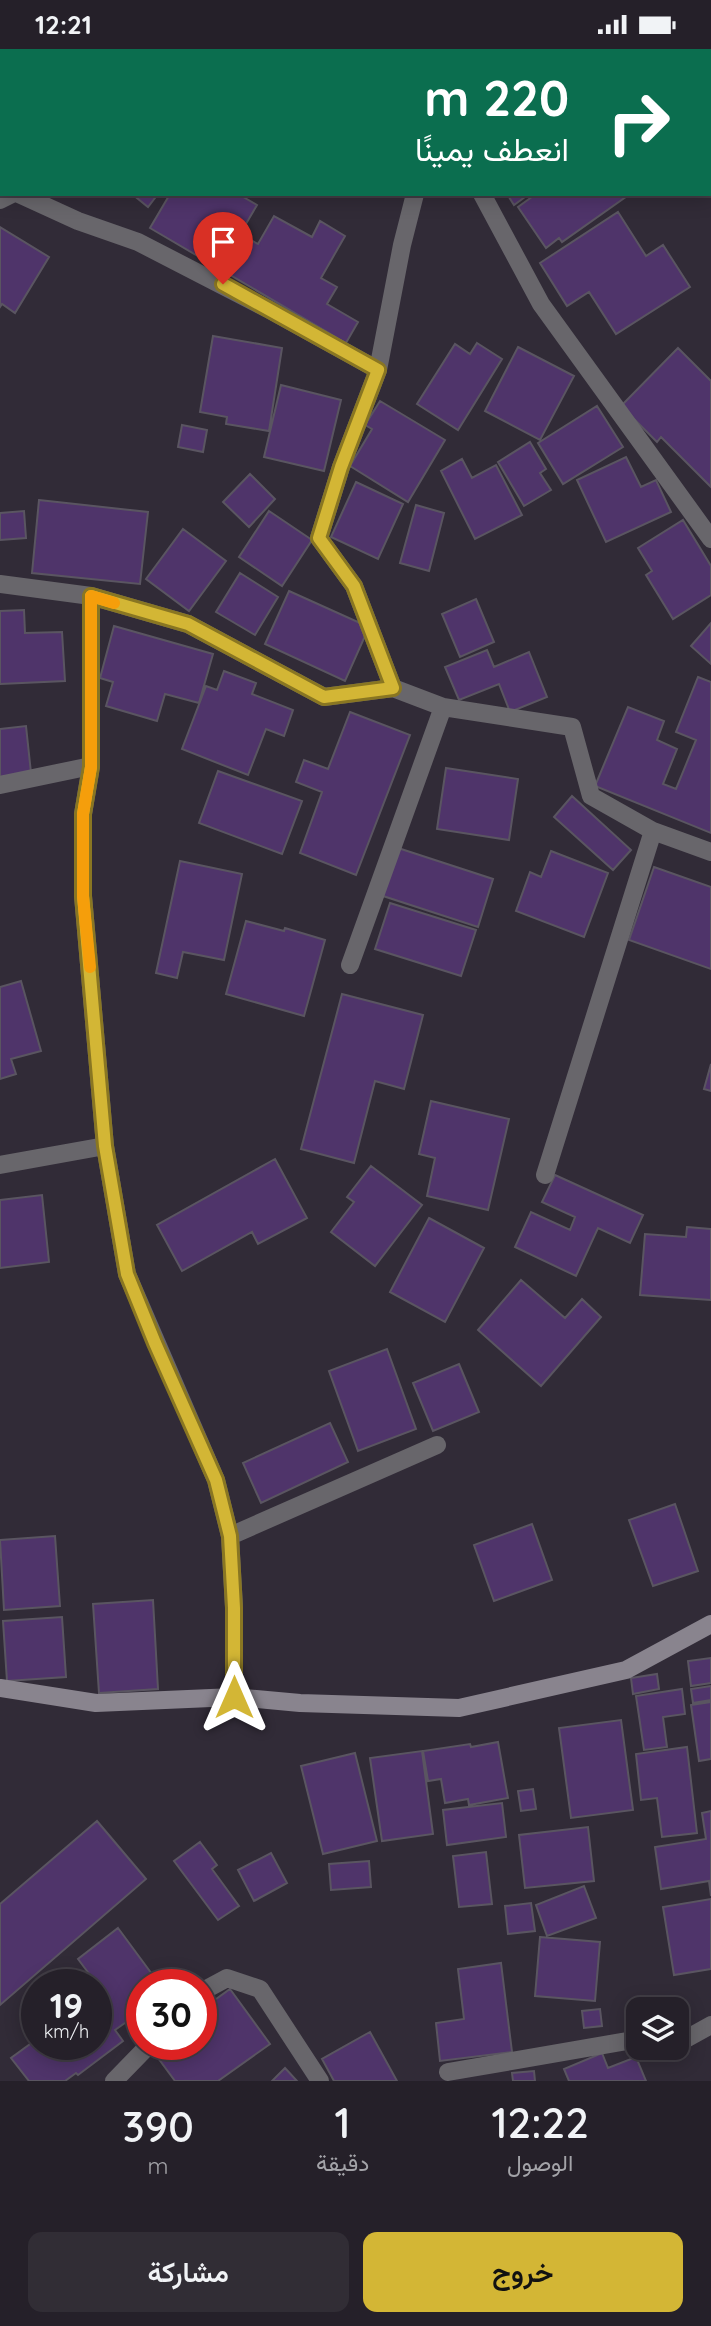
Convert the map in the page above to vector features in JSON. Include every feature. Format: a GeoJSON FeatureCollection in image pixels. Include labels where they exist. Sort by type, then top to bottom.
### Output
{"type":"FeatureCollection","features":[{"type":"Feature","properties":{"kind":"street"},"geometry":{"type":"LineString","coordinates":[[23,196],[78,221],[150,248],[378,370]]}},
{"type":"Feature","properties":{"kind":"street"},"geometry":{"type":"LineString","coordinates":[[393,688],[354,586],[319,538],[341,467],[378,370],[402,245],[414,196]]}},
{"type":"Feature","properties":{"kind":"street"},"geometry":{"type":"LineString","coordinates":[[483,196],[541,304],[711,539]]}},
{"type":"Feature","properties":{"kind":"street"},"geometry":{"type":"LineString","coordinates":[[0,584],[91,596],[188,624],[324,697],[393,688],[443,707],[572,727],[591,796],[653,831],[711,852]]}},
{"type":"Feature","properties":{"kind":"street"},"geometry":{"type":"LineString","coordinates":[[91,596],[91,767],[83,814],[83,896],[105,1146],[127,1274],[216,1480],[230,1536],[234,1608],[234,1697]]}},
{"type":"Feature","properties":{"kind":"street"},"geometry":{"type":"LineString","coordinates":[[350,965],[443,707]]}},
{"type":"Feature","properties":{"kind":"street"},"geometry":{"type":"LineString","coordinates":[[0,785],[91,767]]}},
{"type":"Feature","properties":{"kind":"street"},"geometry":{"type":"LineString","coordinates":[[545,1175],[653,831]]}},
{"type":"Feature","properties":{"kind":"street"},"geometry":{"type":"LineString","coordinates":[[0,1165],[105,1146]]}},
{"type":"Feature","properties":{"kind":"street"},"geometry":{"type":"LineString","coordinates":[[230,1536],[437,1445]]}},
{"type":"Feature","properties":{"kind":"street"},"geometry":{"type":"LineString","coordinates":[[0,1688],[96,1703],[234,1697],[300,1703],[459,1708],[626,1670],[711,1624]]}},
{"type":"Feature","properties":{"kind":"street"},"geometry":{"type":"LineString","coordinates":[[217,1983],[227,1978],[260,1989],[320,2081]]}},
{"type":"Feature","properties":{"kind":"street"},"geometry":{"type":"LineString","coordinates":[[689,2038],[711,2025]]}},
{"type":"Feature","properties":{"kind":"street"},"geometry":{"type":"LineString","coordinates":[[448,2072],[626,2041]]}},
{"type":"Feature","properties":{"kind":"street"},"geometry":{"type":"LineString","coordinates":[[114,2081],[134,2060]]}},
{"type":"Feature","properties":{"kind":"building"},"geometry":{"type":"Polygon","coordinates":[[[134,196],[156,196],[148,207],[134,196]]]}},
{"type":"Feature","properties":{"kind":"building"},"geometry":{"type":"Polygon","coordinates":[[[169,196],[241,196],[257,205],[240,234],[258,244],[274,216],[312,237],[320,221],[345,236],[321,278],[337,287],[327,304],[358,322],[346,343],[150,228],[169,196]]]}},
{"type":"Feature","properties":{"kind":"building"},"geometry":{"type":"Polygon","coordinates":[[[508,196],[526,196],[514,205],[508,196]]]}},
{"type":"Feature","properties":{"kind":"building"},"geometry":{"type":"Polygon","coordinates":[[[533,196],[627,196],[562,242],[559,238],[546,248],[518,207],[533,196]]]}},
{"type":"Feature","properties":{"kind":"building"},"geometry":{"type":"Polygon","coordinates":[[[618,212],[646,256],[663,245],[690,287],[616,334],[589,292],[567,306],[540,263],[618,212]]]}},
{"type":"Feature","properties":{"kind":"building"},"geometry":{"type":"Polygon","coordinates":[[[0,227],[49,257],[15,313],[2,304],[0,307],[0,227]]]}},
{"type":"Feature","properties":{"kind":"building"},"geometry":{"type":"Polygon","coordinates":[[[213,336],[282,348],[269,431],[226,424],[227,417],[200,412],[213,336]]]}},
{"type":"Feature","properties":{"kind":"building"},"geometry":{"type":"Polygon","coordinates":[[[477,343],[502,359],[458,430],[417,404],[455,344],[470,354],[477,343]]]}},
{"type":"Feature","properties":{"kind":"building"},"geometry":{"type":"Polygon","coordinates":[[[518,347],[574,376],[540,440],[485,411],[518,347]]]}},
{"type":"Feature","properties":{"kind":"building"},"geometry":{"type":"Polygon","coordinates":[[[678,348],[711,381],[711,487],[661,437],[657,442],[621,406],[678,348]]]}},
{"type":"Feature","properties":{"kind":"building"},"geometry":{"type":"Polygon","coordinates":[[[281,385],[341,400],[324,471],[264,457],[281,385]]]}},
{"type":"Feature","properties":{"kind":"building"},"geometry":{"type":"Polygon","coordinates":[[[380,401],[445,440],[408,502],[350,466],[372,429],[365,425],[380,401]]]}},
{"type":"Feature","properties":{"kind":"building"},"geometry":{"type":"Polygon","coordinates":[[[597,406],[623,447],[563,484],[538,443],[597,406]]]}},
{"type":"Feature","properties":{"kind":"building"},"geometry":{"type":"Polygon","coordinates":[[[182,425],[207,430],[203,452],[178,447],[182,425]]]}},
{"type":"Feature","properties":{"kind":"building"},"geometry":{"type":"Polygon","coordinates":[[[530,442],[546,469],[540,473],[551,490],[524,506],[498,462],[530,442]]]}},
{"type":"Feature","properties":{"kind":"building"},"geometry":{"type":"Polygon","coordinates":[[[626,457],[641,487],[656,480],[671,512],[606,542],[577,480],[626,457]]]}},
{"type":"Feature","properties":{"kind":"building"},"geometry":{"type":"Polygon","coordinates":[[[462,459],[472,478],[496,465],[522,515],[475,539],[441,471],[462,459]]]}},
{"type":"Feature","properties":{"kind":"building"},"geometry":{"type":"Polygon","coordinates":[[[250,474],[275,499],[249,527],[223,502],[250,474]]]}},
{"type":"Feature","properties":{"kind":"building"},"geometry":{"type":"Polygon","coordinates":[[[356,482],[403,504],[378,559],[331,537],[356,482]]]}},
{"type":"Feature","properties":{"kind":"building"},"geometry":{"type":"Polygon","coordinates":[[[39,500],[148,512],[140,584],[32,573],[39,500]]]}},
{"type":"Feature","properties":{"kind":"building"},"geometry":{"type":"Polygon","coordinates":[[[416,505],[444,513],[429,571],[400,563],[416,505]]]}},
{"type":"Feature","properties":{"kind":"building"},"geometry":{"type":"Polygon","coordinates":[[[24,511],[26,538],[0,540],[0,513],[24,511]]]}},
{"type":"Feature","properties":{"kind":"building"},"geometry":{"type":"Polygon","coordinates":[[[269,511],[312,540],[282,586],[239,557],[269,511]]]}},
{"type":"Feature","properties":{"kind":"building"},"geometry":{"type":"Polygon","coordinates":[[[683,520],[711,566],[711,595],[673,619],[646,575],[652,571],[638,548],[683,520]]]}},
{"type":"Feature","properties":{"kind":"building"},"geometry":{"type":"Polygon","coordinates":[[[183,529],[226,561],[189,611],[146,579],[183,529]]]}},
{"type":"Feature","properties":{"kind":"building"},"geometry":{"type":"Polygon","coordinates":[[[240,573],[278,597],[255,635],[216,612],[240,573]]]}},
{"type":"Feature","properties":{"kind":"building"},"geometry":{"type":"Polygon","coordinates":[[[289,591],[369,627],[345,681],[265,644],[289,591]]]}},
{"type":"Feature","properties":{"kind":"building"},"geometry":{"type":"Polygon","coordinates":[[[476,599],[494,642],[460,657],[442,614],[476,599]]]}},
{"type":"Feature","properties":{"kind":"building"},"geometry":{"type":"Polygon","coordinates":[[[24,610],[25,633],[62,632],[65,681],[0,684],[0,611],[24,610]]]}},
{"type":"Feature","properties":{"kind":"building"},"geometry":{"type":"Polygon","coordinates":[[[711,623],[711,664],[691,646],[711,623]]]}},
{"type":"Feature","properties":{"kind":"building"},"geometry":{"type":"Polygon","coordinates":[[[114,626],[213,654],[199,703],[165,694],[157,721],[106,706],[113,682],[100,678],[114,626]]]}},
{"type":"Feature","properties":{"kind":"building"},"geometry":{"type":"Polygon","coordinates":[[[487,650],[494,667],[529,652],[547,697],[510,712],[499,684],[459,700],[445,667],[487,650]]]}},
{"type":"Feature","properties":{"kind":"building"},"geometry":{"type":"Polygon","coordinates":[[[224,671],[256,683],[252,694],[293,710],[284,736],[266,729],[248,775],[182,749],[206,686],[217,690],[224,671]]]}},
{"type":"Feature","properties":{"kind":"building"},"geometry":{"type":"Polygon","coordinates":[[[698,677],[711,682],[711,833],[595,786],[628,707],[664,721],[657,740],[677,749],[663,784],[676,789],[696,740],[676,732],[698,677]]]}},
{"type":"Feature","properties":{"kind":"building"},"geometry":{"type":"Polygon","coordinates":[[[350,712],[410,735],[356,875],[300,853],[322,792],[296,782],[304,760],[328,769],[350,712]]]}},
{"type":"Feature","properties":{"kind":"building"},"geometry":{"type":"Polygon","coordinates":[[[26,726],[31,773],[0,777],[0,729],[26,726]]]}},
{"type":"Feature","properties":{"kind":"building"},"geometry":{"type":"Polygon","coordinates":[[[446,768],[518,779],[509,840],[437,829],[446,768]]]}},
{"type":"Feature","properties":{"kind":"building"},"geometry":{"type":"Polygon","coordinates":[[[218,771],[302,801],[282,854],[199,823],[218,771]]]}},
{"type":"Feature","properties":{"kind":"building"},"geometry":{"type":"Polygon","coordinates":[[[572,796],[631,850],[613,870],[554,817],[572,796]]]}},
{"type":"Feature","properties":{"kind":"building"},"geometry":{"type":"Polygon","coordinates":[[[395,847],[493,879],[478,927],[380,895],[395,847]]]}},
{"type":"Feature","properties":{"kind":"building"},"geometry":{"type":"Polygon","coordinates":[[[551,851],[608,873],[584,937],[516,911],[530,872],[541,877],[551,851]]]}},
{"type":"Feature","properties":{"kind":"building"},"geometry":{"type":"Polygon","coordinates":[[[180,861],[242,874],[224,960],[183,952],[177,978],[156,973],[180,861]]]}},
{"type":"Feature","properties":{"kind":"building"},"geometry":{"type":"Polygon","coordinates":[[[654,867],[711,887],[711,969],[629,940],[654,867]]]}},
{"type":"Feature","properties":{"kind":"building"},"geometry":{"type":"Polygon","coordinates":[[[390,903],[476,930],[461,976],[375,949],[390,903]]]}},
{"type":"Feature","properties":{"kind":"building"},"geometry":{"type":"Polygon","coordinates":[[[246,921],[284,931],[285,928],[325,940],[304,1016],[226,994],[246,921]]]}},
{"type":"Feature","properties":{"kind":"building"},"geometry":{"type":"Polygon","coordinates":[[[21,981],[41,1051],[11,1059],[16,1074],[0,1079],[0,987],[21,981]]]}},
{"type":"Feature","properties":{"kind":"building"},"geometry":{"type":"Polygon","coordinates":[[[342,994],[423,1015],[404,1089],[375,1081],[354,1163],[301,1149],[342,994]]]}},
{"type":"Feature","properties":{"kind":"building"},"geometry":{"type":"Polygon","coordinates":[[[711,1064],[711,1091],[704,1089],[711,1064]]]}},
{"type":"Feature","properties":{"kind":"building"},"geometry":{"type":"Polygon","coordinates":[[[431,1101],[509,1119],[488,1210],[427,1196],[435,1158],[419,1154],[431,1101]]]}},
{"type":"Feature","properties":{"kind":"building"},"geometry":{"type":"Polygon","coordinates":[[[275,1159],[307,1218],[258,1244],[252,1232],[182,1271],[157,1225],[275,1159]]]}},
{"type":"Feature","properties":{"kind":"building"},"geometry":{"type":"Polygon","coordinates":[[[371,1166],[422,1205],[375,1266],[331,1232],[354,1202],[347,1197],[371,1166]]]}},
{"type":"Feature","properties":{"kind":"building"},"geometry":{"type":"Polygon","coordinates":[[[555,1175],[643,1215],[630,1243],[598,1228],[576,1276],[515,1247],[531,1212],[570,1230],[575,1217],[542,1202],[555,1175]]]}},
{"type":"Feature","properties":{"kind":"building"},"geometry":{"type":"Polygon","coordinates":[[[42,1195],[49,1262],[0,1268],[0,1200],[42,1195]]]}},
{"type":"Feature","properties":{"kind":"building"},"geometry":{"type":"Polygon","coordinates":[[[429,1218],[484,1248],[445,1322],[390,1292],[429,1218]]]}},
{"type":"Feature","properties":{"kind":"building"},"geometry":{"type":"Polygon","coordinates":[[[687,1227],[711,1229],[711,1300],[640,1295],[645,1234],[686,1237],[687,1227]]]}},
{"type":"Feature","properties":{"kind":"building"},"geometry":{"type":"Polygon","coordinates":[[[521,1280],[565,1318],[582,1299],[601,1317],[541,1386],[478,1330],[521,1280]]]}},
{"type":"Feature","properties":{"kind":"building"},"geometry":{"type":"Polygon","coordinates":[[[387,1349],[416,1429],[358,1451],[329,1371],[387,1349]]]}},
{"type":"Feature","properties":{"kind":"building"},"geometry":{"type":"Polygon","coordinates":[[[459,1364],[479,1412],[433,1431],[413,1383],[459,1364]]]}},
{"type":"Feature","properties":{"kind":"building"},"geometry":{"type":"Polygon","coordinates":[[[330,1423],[348,1462],[261,1503],[243,1463],[330,1423]]]}},
{"type":"Feature","properties":{"kind":"building"},"geometry":{"type":"Polygon","coordinates":[[[675,1504],[698,1571],[653,1586],[629,1520],[675,1504]]]}},
{"type":"Feature","properties":{"kind":"building"},"geometry":{"type":"Polygon","coordinates":[[[532,1524],[552,1580],[494,1601],[474,1545],[532,1524]]]}},
{"type":"Feature","properties":{"kind":"building"},"geometry":{"type":"Polygon","coordinates":[[[55,1536],[60,1606],[4,1610],[0,1540],[55,1536]]]}},
{"type":"Feature","properties":{"kind":"building"},"geometry":{"type":"Polygon","coordinates":[[[153,1600],[158,1689],[99,1693],[93,1604],[153,1600]]]}},
{"type":"Feature","properties":{"kind":"building"},"geometry":{"type":"Polygon","coordinates":[[[62,1617],[66,1677],[7,1681],[3,1621],[62,1617]]]}},
{"type":"Feature","properties":{"kind":"building"},"geometry":{"type":"Polygon","coordinates":[[[711,1658],[711,1683],[691,1686],[688,1661],[711,1658]]]}},
{"type":"Feature","properties":{"kind":"building"},"geometry":{"type":"Polygon","coordinates":[[[657,1674],[659,1689],[633,1694],[631,1678],[657,1674]]]}},
{"type":"Feature","properties":{"kind":"building"},"geometry":{"type":"Polygon","coordinates":[[[711,1686],[711,1700],[693,1703],[691,1689],[711,1686]]]}},
{"type":"Feature","properties":{"kind":"building"},"geometry":{"type":"Polygon","coordinates":[[[682,1689],[685,1714],[663,1717],[667,1747],[644,1750],[636,1696],[682,1689]]]}},
{"type":"Feature","properties":{"kind":"building"},"geometry":{"type":"Polygon","coordinates":[[[711,1702],[711,1759],[699,1761],[691,1705],[711,1702]]]}},
{"type":"Feature","properties":{"kind":"building"},"geometry":{"type":"Polygon","coordinates":[[[621,1720],[633,1810],[571,1818],[559,1728],[621,1720]]]}},
{"type":"Feature","properties":{"kind":"building"},"geometry":{"type":"Polygon","coordinates":[[[498,1742],[508,1798],[469,1805],[468,1799],[445,1803],[441,1779],[428,1781],[423,1751],[498,1742]]]}},
{"type":"Feature","properties":{"kind":"building"},"geometry":{"type":"Polygon","coordinates":[[[687,1747],[697,1833],[662,1837],[657,1798],[641,1800],[636,1754],[687,1747]]]}},
{"type":"Feature","properties":{"kind":"building"},"geometry":{"type":"Polygon","coordinates":[[[422,1751],[433,1834],[382,1841],[370,1758],[422,1751]]]}},
{"type":"Feature","properties":{"kind":"building"},"geometry":{"type":"Polygon","coordinates":[[[355,1753],[377,1841],[323,1854],[301,1766],[355,1753]]]}},
{"type":"Feature","properties":{"kind":"building"},"geometry":{"type":"Polygon","coordinates":[[[533,1789],[536,1809],[521,1811],[518,1791],[533,1789]]]}},
{"type":"Feature","properties":{"kind":"building"},"geometry":{"type":"Polygon","coordinates":[[[502,1803],[506,1837],[447,1845],[443,1810],[502,1803]]]}},
{"type":"Feature","properties":{"kind":"building"},"geometry":{"type":"Polygon","coordinates":[[[711,1811],[711,1896],[709,1881],[661,1889],[655,1847],[706,1839],[702,1813],[711,1811]]]}},
{"type":"Feature","properties":{"kind":"building"},"geometry":{"type":"Polygon","coordinates":[[[97,1821],[146,1879],[42,1969],[21,1969],[21,1987],[0,2005],[0,1904],[97,1821]]]}},
{"type":"Feature","properties":{"kind":"building"},"geometry":{"type":"Polygon","coordinates":[[[588,1827],[594,1881],[525,1888],[519,1835],[588,1827]]]}},
{"type":"Feature","properties":{"kind":"building"},"geometry":{"type":"Polygon","coordinates":[[[200,1842],[217,1865],[212,1869],[239,1906],[218,1920],[174,1861],[200,1842]]]}},
{"type":"Feature","properties":{"kind":"building"},"geometry":{"type":"Polygon","coordinates":[[[486,1852],[492,1904],[459,1907],[453,1856],[486,1852]]]}},
{"type":"Feature","properties":{"kind":"building"},"geometry":{"type":"Polygon","coordinates":[[[271,1853],[287,1883],[254,1901],[238,1870],[271,1853]]]}},
{"type":"Feature","properties":{"kind":"building"},"geometry":{"type":"Polygon","coordinates":[[[369,1861],[371,1887],[331,1890],[329,1864],[369,1861]]]}},
{"type":"Feature","properties":{"kind":"building"},"geometry":{"type":"Polygon","coordinates":[[[584,1886],[596,1918],[547,1936],[536,1905],[584,1886]]]}},
{"type":"Feature","properties":{"kind":"building"},"geometry":{"type":"Polygon","coordinates":[[[711,1899],[711,1969],[674,1975],[663,1907],[711,1899]]]}},
{"type":"Feature","properties":{"kind":"building"},"geometry":{"type":"Polygon","coordinates":[[[531,1903],[535,1931],[508,1934],[505,1906],[531,1903]]]}},
{"type":"Feature","properties":{"kind":"building"},"geometry":{"type":"Polygon","coordinates":[[[118,1928],[148,1969],[126,1969],[126,2022],[115,2030],[123,2041],[112,2049],[112,1969],[86,1969],[78,1959],[118,1928]]]}},
{"type":"Feature","properties":{"kind":"building"},"geometry":{"type":"Polygon","coordinates":[[[540,1937],[600,1942],[595,2001],[535,1996],[540,1937]]]}},
{"type":"Feature","properties":{"kind":"building"},"geometry":{"type":"Polygon","coordinates":[[[501,1963],[512,2052],[440,2061],[436,2023],[464,2019],[458,1969],[501,1963]]]}},
{"type":"Feature","properties":{"kind":"building"},"geometry":{"type":"Polygon","coordinates":[[[230,1989],[270,2044],[218,2081],[175,2081],[160,2060],[217,2060],[217,1998],[230,1989]]]}},
{"type":"Feature","properties":{"kind":"building"},"geometry":{"type":"Polygon","coordinates":[[[600,2009],[602,2026],[584,2028],[582,2011],[600,2009]]]}},
{"type":"Feature","properties":{"kind":"building"},"geometry":{"type":"Polygon","coordinates":[[[370,2032],[397,2081],[334,2081],[322,2059],[370,2032]]]}},
{"type":"Feature","properties":{"kind":"building"},"geometry":{"type":"Polygon","coordinates":[[[21,2051],[21,2060],[98,2060],[65,2081],[29,2081],[11,2058],[21,2051]]]}},
{"type":"Feature","properties":{"kind":"building"},"geometry":{"type":"Polygon","coordinates":[[[602,2053],[608,2068],[628,2060],[637,2060],[646,2081],[569,2081],[564,2069],[602,2053]]]}},
{"type":"Feature","properties":{"kind":"building"},"geometry":{"type":"Polygon","coordinates":[[[285,2068],[297,2081],[272,2081],[285,2068]]]}},
{"type":"Feature","properties":{"kind":"building"},"geometry":{"type":"Polygon","coordinates":[[[534,2071],[535,2081],[513,2081],[512,2073],[534,2071]]]}},
{"type":"Feature","properties":{"kind":"slow traffic"},"geometry":{"type":"LineString","coordinates":[[90,967],[83,896],[83,814],[91,767],[91,596],[114,603]]}},
{"type":"Feature","properties":{"kind":"route"},"geometry":{"type":"LineString","coordinates":[[223,284],[378,370],[341,467],[319,538],[354,586],[393,688],[324,697],[188,624],[91,596],[91,767],[83,814],[83,896],[105,1146],[127,1274],[216,1480],[230,1536],[234,1608],[234,1697]]}}]}
